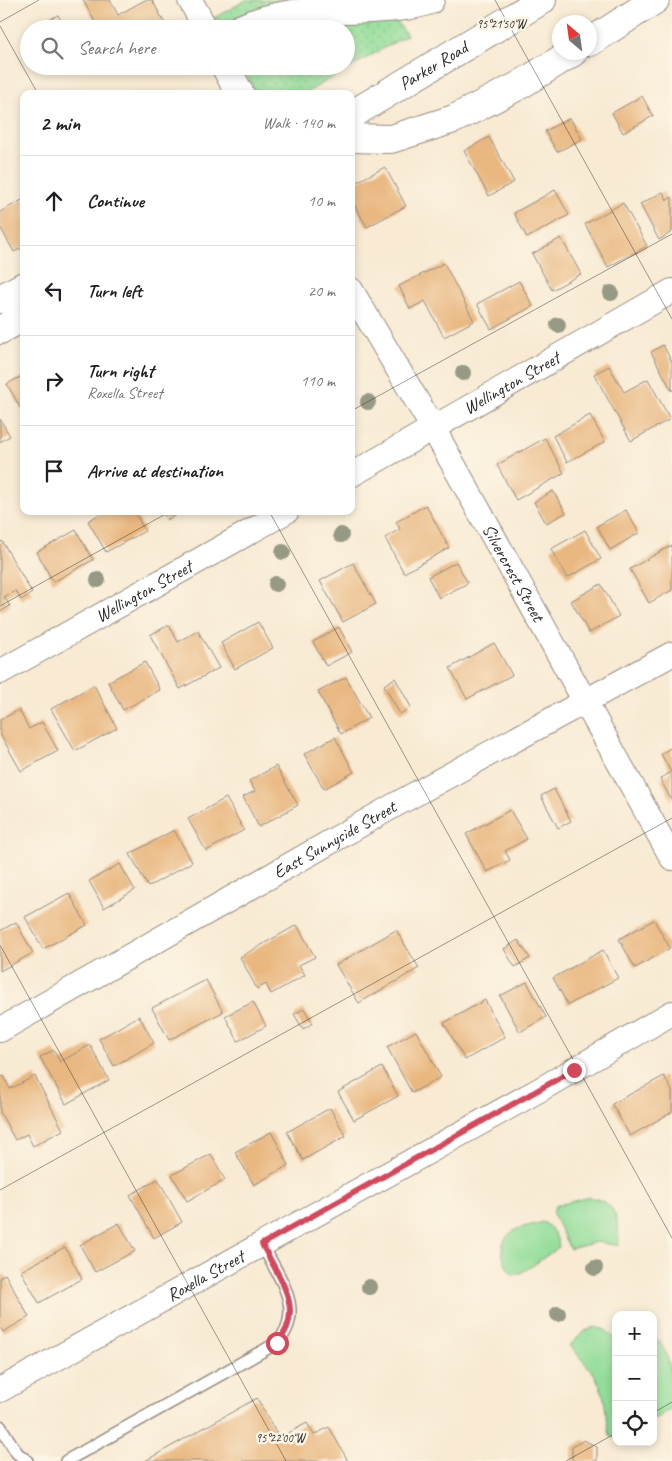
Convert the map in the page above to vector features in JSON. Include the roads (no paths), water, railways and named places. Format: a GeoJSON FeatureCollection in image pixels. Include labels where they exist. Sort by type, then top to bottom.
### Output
{"type":"FeatureCollection","features":[{"type":"Feature","properties":{"kind":"main road"},"geometry":{"type":"LineString","coordinates":[[263,20],[286,14],[396,7],[430,0]]}},
{"type":"Feature","properties":{"kind":"main road","name":"Parker Road"},"geometry":{"type":"LineString","coordinates":[[355,113],[542,0]]}},
{"type":"Feature","properties":{"kind":"main road"},"geometry":{"type":"LineString","coordinates":[[597,37],[655,0]]}},
{"type":"Feature","properties":{"kind":"main road"},"geometry":{"type":"LineString","coordinates":[[355,138],[391,139],[454,119],[520,85],[560,60]]}},
{"type":"Feature","properties":{"kind":"main road"},"geometry":{"type":"LineString","coordinates":[[230,75],[238,90]]}},
{"type":"Feature","properties":{"kind":"main road"},"geometry":{"type":"LineString","coordinates":[[0,299],[20,288]]}},
{"type":"Feature","properties":{"kind":"main road"},"geometry":{"type":"LineString","coordinates":[[0,330],[20,319]]}},
{"type":"Feature","properties":{"kind":"street"},"geometry":{"type":"LineString","coordinates":[[190,0],[201,20]]}},
{"type":"Feature","properties":{"kind":"street","name":"Wellington Street"},"geometry":{"type":"LineString","coordinates":[[355,473],[672,291]]}},
{"type":"Feature","properties":{"kind":"street","name":"Silvercrest Street"},"geometry":{"type":"LineString","coordinates":[[355,297],[432,428],[672,858]]}},
{"type":"Feature","properties":{"kind":"street","name":"Wellington Street"},"geometry":{"type":"LineString","coordinates":[[0,672],[280,515]]}},
{"type":"Feature","properties":{"kind":"street","name":"East Sunnyside Street"},"geometry":{"type":"LineString","coordinates":[[0,1030],[395,805],[672,654]]}},
{"type":"Feature","properties":{"kind":"street","name":"Roxella Street"},"geometry":{"type":"LineString","coordinates":[[0,1390],[541,1089],[672,1013]]}},
{"type":"Feature","properties":{"kind":"lane"},"geometry":{"type":"LineString","coordinates":[[66,1461],[281,1339],[289,1326],[292,1306],[262,1244]]}},
{"type":"Feature","properties":{"kind":"lane"},"geometry":{"type":"LineString","coordinates":[[0,1426],[17,1454],[27,1461]]}}]}
